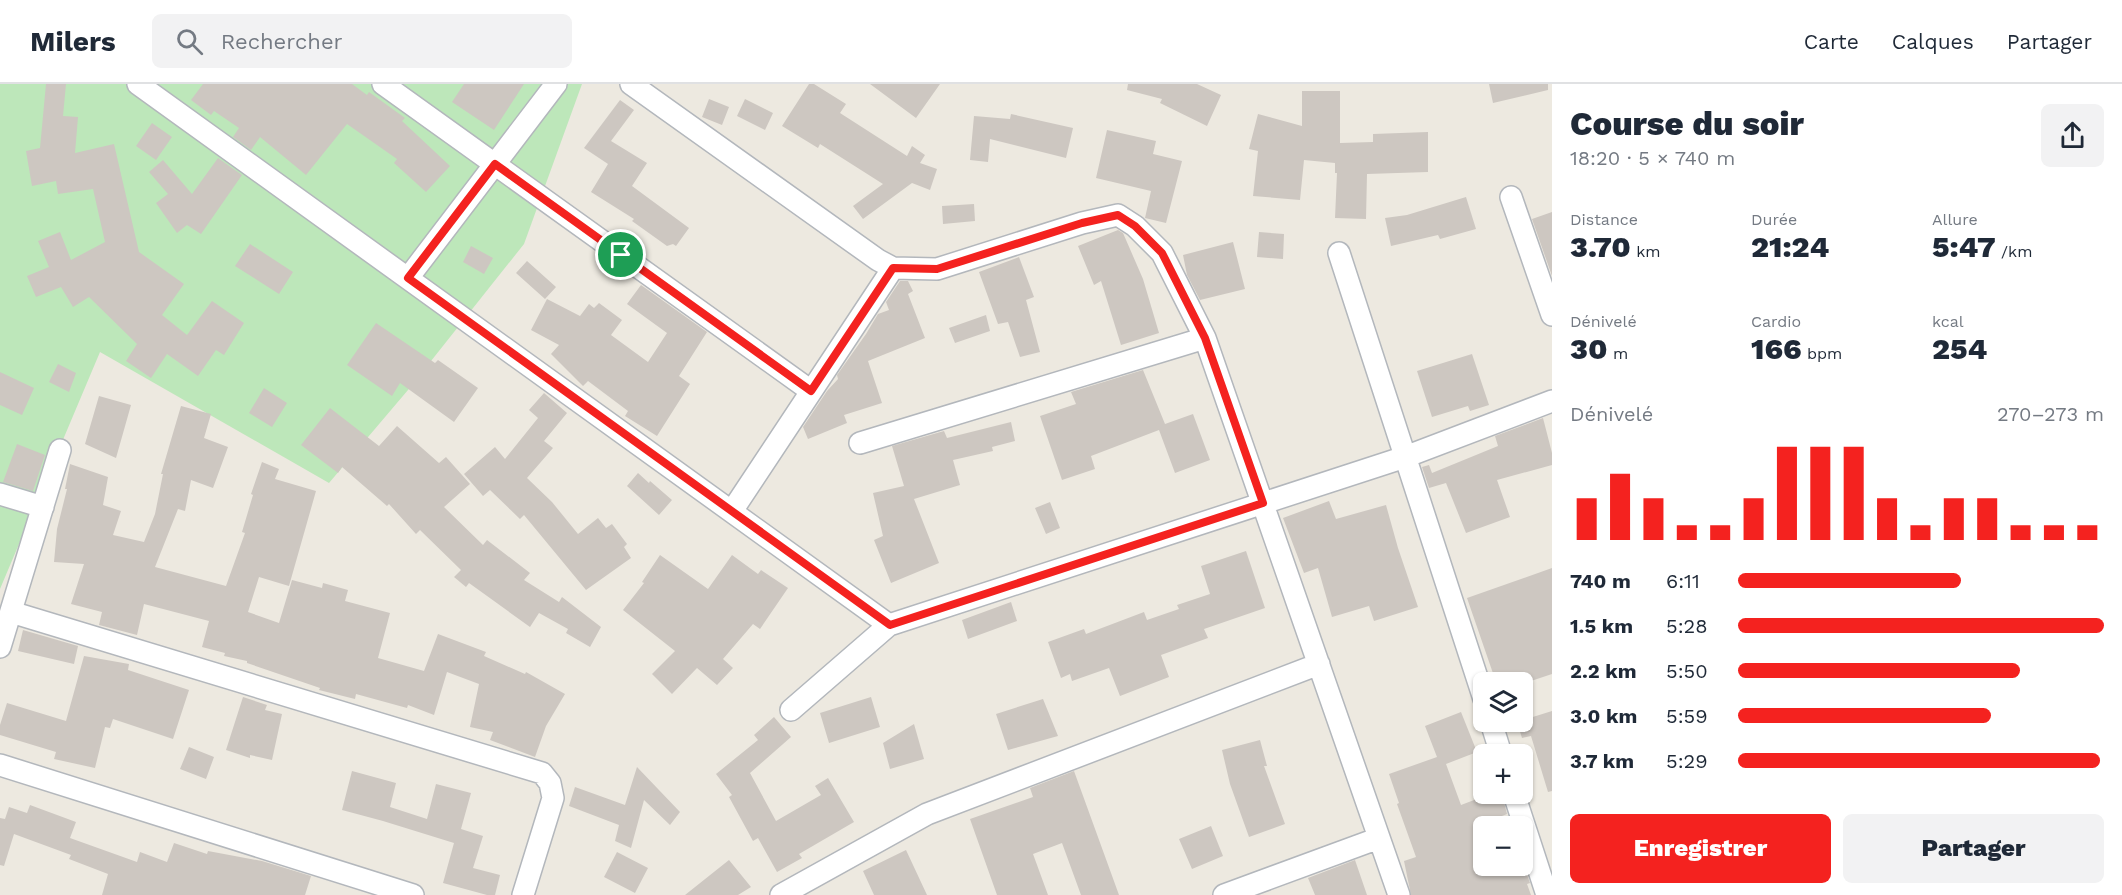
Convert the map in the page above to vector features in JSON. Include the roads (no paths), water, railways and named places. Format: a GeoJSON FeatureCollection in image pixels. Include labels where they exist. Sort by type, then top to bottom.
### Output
{"type":"FeatureCollection","features":[{"type":"Feature","properties":{"kind":"street"},"geometry":{"type":"LineString","coordinates":[[138,84],[890,625]]}},
{"type":"Feature","properties":{"kind":"street"},"geometry":{"type":"LineString","coordinates":[[383,84],[811,391]]}},
{"type":"Feature","properties":{"kind":"street"},"geometry":{"type":"LineString","coordinates":[[408,278],[556,84]]}},
{"type":"Feature","properties":{"kind":"street"},"geometry":{"type":"LineString","coordinates":[[631,84],[878,260],[893,268],[937,269],[1082,223],[1118,215],[1135,226],[1162,253],[1205,338],[1399,895]]}},
{"type":"Feature","properties":{"kind":"street"},"geometry":{"type":"LineString","coordinates":[[1511,197],[1552,315]]}},
{"type":"Feature","properties":{"kind":"street"},"geometry":{"type":"LineString","coordinates":[[1339,253],[1475,672]]}},
{"type":"Feature","properties":{"kind":"street"},"geometry":{"type":"LineString","coordinates":[[732,511],[893,268]]}},
{"type":"Feature","properties":{"kind":"street"},"geometry":{"type":"LineString","coordinates":[[860,443],[1205,338]]}},
{"type":"Feature","properties":{"kind":"street"},"geometry":{"type":"LineString","coordinates":[[791,710],[890,625],[1405,457],[1552,400]]}},
{"type":"Feature","properties":{"kind":"street"},"geometry":{"type":"LineString","coordinates":[[0,647],[60,450]]}},
{"type":"Feature","properties":{"kind":"street"},"geometry":{"type":"LineString","coordinates":[[0,494],[43,507]]}},
{"type":"Feature","properties":{"kind":"street"},"geometry":{"type":"LineString","coordinates":[[11,612],[542,773],[550,783],[553,798],[523,895]]}},
{"type":"Feature","properties":{"kind":"street"},"geometry":{"type":"LineString","coordinates":[[781,895],[927,814],[1319,664]]}},
{"type":"Feature","properties":{"kind":"street"},"geometry":{"type":"LineString","coordinates":[[0,765],[413,895]]}},
{"type":"Feature","properties":{"kind":"street"},"geometry":{"type":"LineString","coordinates":[[1517,804],[1547,895]]}},
{"type":"Feature","properties":{"kind":"street"},"geometry":{"type":"LineString","coordinates":[[1224,895],[1379,838]]}}]}
